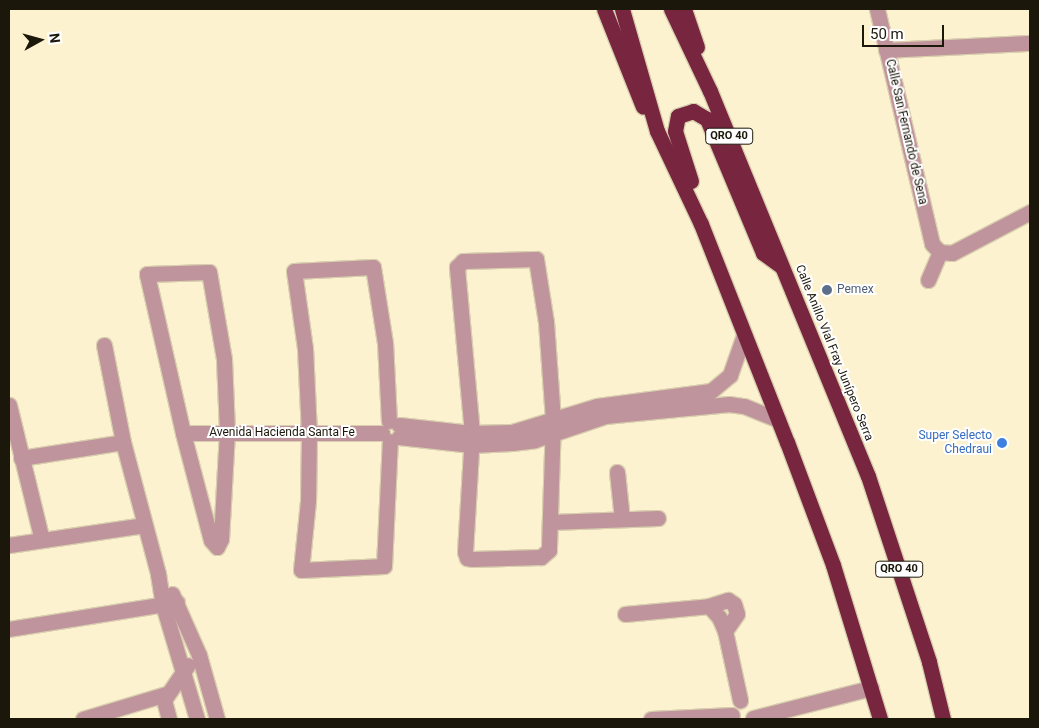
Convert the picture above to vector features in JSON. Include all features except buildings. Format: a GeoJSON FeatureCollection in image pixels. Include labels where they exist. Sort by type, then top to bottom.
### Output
{"type":"FeatureCollection","features":[{"type":"Feature","properties":{"kind":"highway"},"geometry":{"type":"LineString","coordinates":[[604,9],[639,101],[657,131],[701,224],[778,420],[833,565],[880,719]]}},
{"type":"Feature","properties":{"kind":"highway"},"geometry":{"type":"LineString","coordinates":[[622,9],[657,131]]}},
{"type":"Feature","properties":{"kind":"highway","name":"Calle Anillo Vial Fray Junípero Serra"},"geometry":{"type":"LineString","coordinates":[[671,9],[710,91],[868,476],[929,662],[943,719]]}},
{"type":"Feature","properties":{"kind":"highway"},"geometry":{"type":"LineString","coordinates":[[684,9],[710,91]]}},
{"type":"Feature","properties":{"kind":"highway"},"geometry":{"type":"LineString","coordinates":[[701,224],[697,197],[675,138],[676,119],[688,111],[700,113],[707,119],[763,253],[782,266]]}},
{"type":"Feature","properties":{"kind":"street","name":"Calle San Fernando de Sena"},"geometry":{"type":"LineString","coordinates":[[877,9],[932,244],[940,252]]}},
{"type":"Feature","properties":{"kind":"street"},"geometry":{"type":"LineString","coordinates":[[886,50],[1030,43]]}},
{"type":"Feature","properties":{"kind":"street"},"geometry":{"type":"LineString","coordinates":[[928,280],[940,252],[952,253],[1030,212]]}},
{"type":"Feature","properties":{"kind":"street"},"geometry":{"type":"LineString","coordinates":[[536,259],[546,322],[553,427],[551,522],[546,555],[467,558],[472,439],[457,267],[464,261],[536,259]]}},
{"type":"Feature","properties":{"kind":"street"},"geometry":{"type":"LineString","coordinates":[[373,267],[385,343],[392,431],[384,566],[301,570],[308,501],[309,433],[305,348],[294,271],[373,267]]}},
{"type":"Feature","properties":{"kind":"street"},"geometry":{"type":"LineString","coordinates":[[209,272],[224,359],[227,432],[221,539],[217,547],[211,540],[183,434],[147,274],[209,272]]}},
{"type":"Feature","properties":{"kind":"street"},"geometry":{"type":"LineString","coordinates":[[729,404],[723,384],[734,368],[744,335]]}},
{"type":"Feature","properties":{"kind":"street"},"geometry":{"type":"LineString","coordinates":[[104,345],[123,442],[158,574],[170,604],[199,656],[217,719]]}},
{"type":"Feature","properties":{"kind":"street","name":"Avenida Hacienda Santa Fe"},"geometry":{"type":"LineString","coordinates":[[654,405],[711,390],[723,384]]}},
{"type":"Feature","properties":{"kind":"street","name":"Avenida Hacienda Santa Fe"},"geometry":{"type":"LineString","coordinates":[[183,434],[392,431],[472,439],[535,440],[553,427],[604,405],[729,404],[744,406],[778,420]]}},
{"type":"Feature","properties":{"kind":"street"},"geometry":{"type":"LineString","coordinates":[[9,405],[42,540]]}},
{"type":"Feature","properties":{"kind":"street"},"geometry":{"type":"LineString","coordinates":[[21,458],[123,442]]}},
{"type":"Feature","properties":{"kind":"street"},"geometry":{"type":"LineString","coordinates":[[616,472],[622,519]]}},
{"type":"Feature","properties":{"kind":"street"},"geometry":{"type":"LineString","coordinates":[[551,522],[658,518]]}},
{"type":"Feature","properties":{"kind":"street"},"geometry":{"type":"LineString","coordinates":[[9,545],[145,525]]}},
{"type":"Feature","properties":{"kind":"street"},"geometry":{"type":"LineString","coordinates":[[9,629],[170,604]]}},
{"type":"Feature","properties":{"kind":"street"},"geometry":{"type":"LineString","coordinates":[[170,604],[183,671],[198,719]]}},
{"type":"Feature","properties":{"kind":"street"},"geometry":{"type":"LineString","coordinates":[[625,614],[709,606],[719,617],[725,631],[753,711]]}},
{"type":"Feature","properties":{"kind":"street"},"geometry":{"type":"LineString","coordinates":[[169,719],[164,707],[166,694],[183,671],[199,656]]}},
{"type":"Feature","properties":{"kind":"street"},"geometry":{"type":"LineString","coordinates":[[651,719],[733,717],[734,705],[753,711],[795,707],[871,688]]}},
{"type":"Feature","properties":{"kind":"street"},"geometry":{"type":"LineString","coordinates":[[82,719],[166,694]]}},
{"type":"Feature","properties":{"kind":"place","name":"Pemex"},"geometry":{"type":"Point","coordinates":[827,290]}},
{"type":"Feature","properties":{"kind":"place","name":"Super Selecto Chedraui"},"geometry":{"type":"Point","coordinates":[1002,443]}}]}
